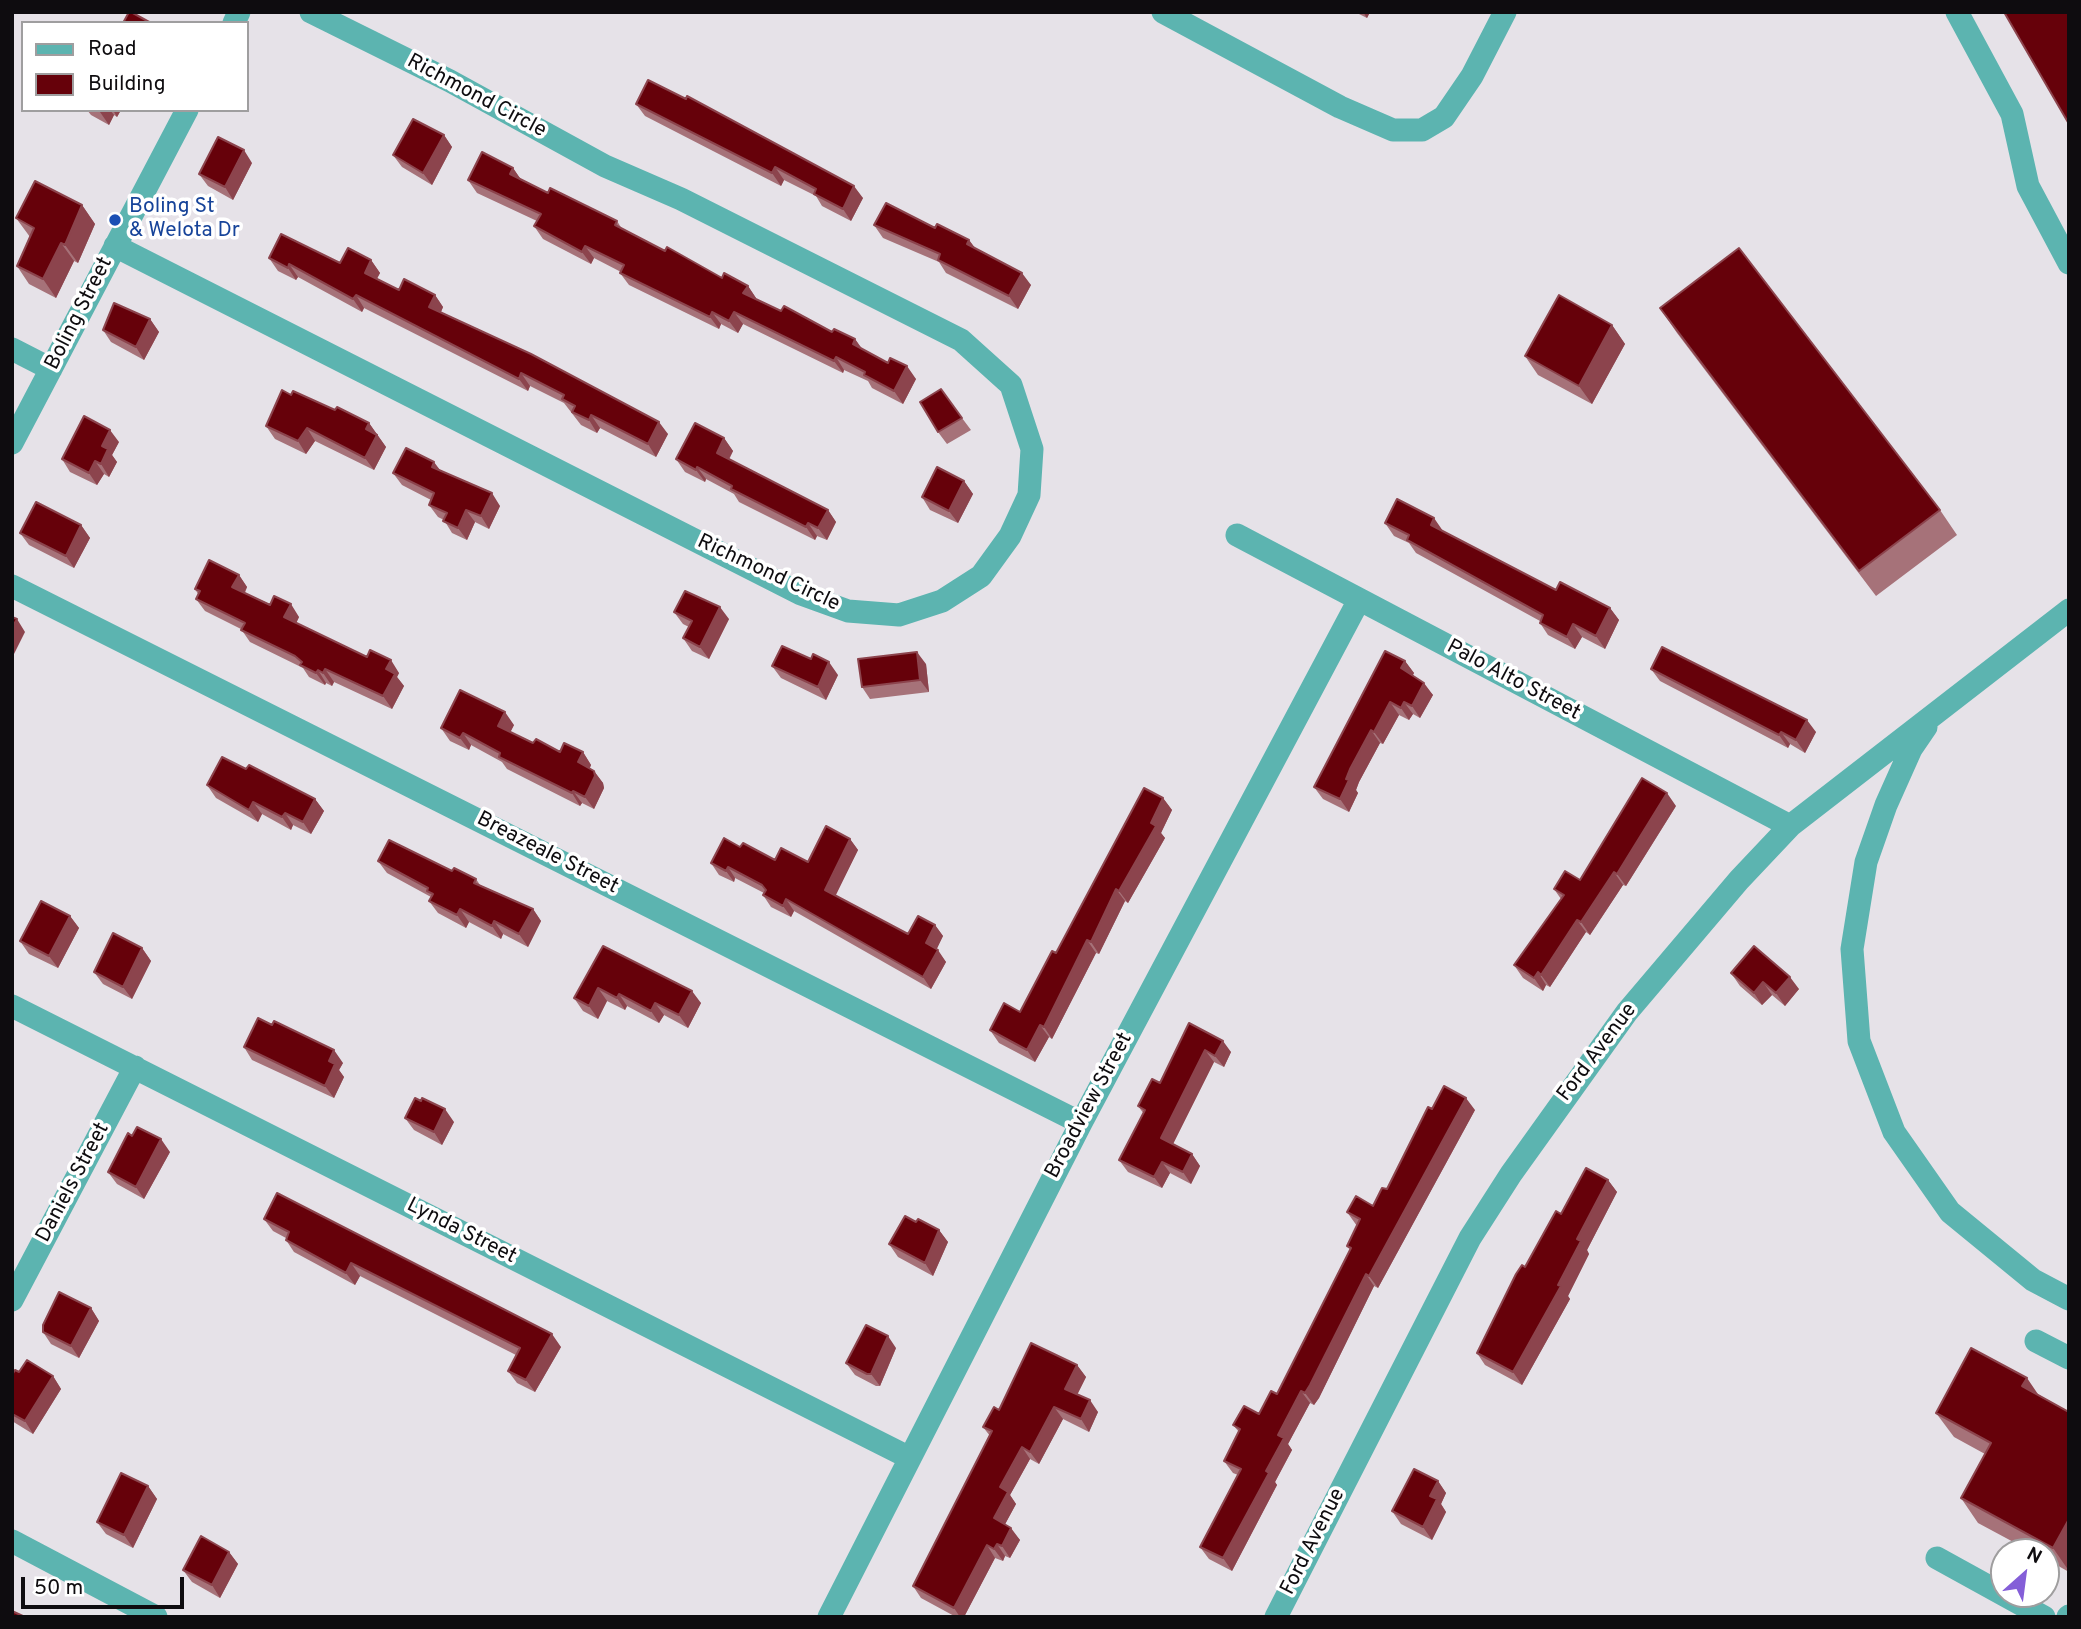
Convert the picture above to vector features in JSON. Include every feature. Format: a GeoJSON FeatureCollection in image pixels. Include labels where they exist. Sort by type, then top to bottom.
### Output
{"type":"FeatureCollection","features":[{"type":"Feature","properties":{"kind":"street","name":"Richmond Circle"},"geometry":{"type":"LineString","coordinates":[[115,246],[801,594],[848,611],[899,615],[942,601],[981,576],[1010,536],[1029,495],[1032,449],[1011,386],[961,340],[681,200],[605,166],[450,81],[312,12]]}},
{"type":"Feature","properties":{"kind":"street"},"geometry":{"type":"LineString","coordinates":[[1163,12],[1339,107],[1393,130],[1422,130],[1444,117],[1465,87],[1505,12]]}},
{"type":"Feature","properties":{"kind":"street"},"geometry":{"type":"LineString","coordinates":[[1957,12],[2012,114],[2028,186],[2069,263]]}},
{"type":"Feature","properties":{"kind":"street","name":"Boling Street"},"geometry":{"type":"LineString","coordinates":[[12,443],[186,112]]}},
{"type":"Feature","properties":{"kind":"street"},"geometry":{"type":"LineString","coordinates":[[12,349],[51,369]]}},
{"type":"Feature","properties":{"kind":"street","name":"Palo Alto Street"},"geometry":{"type":"LineString","coordinates":[[1237,535],[1790,826]]}},
{"type":"Feature","properties":{"kind":"street","name":"Breazeale Street"},"geometry":{"type":"LineString","coordinates":[[12,586],[1081,1123]]}},
{"type":"Feature","properties":{"kind":"street","name":"Broadview Street"},"geometry":{"type":"LineString","coordinates":[[829,1617],[1081,1123],[1360,600]]}},
{"type":"Feature","properties":{"kind":"street","name":"Ford Avenue"},"geometry":{"type":"LineString","coordinates":[[1276,1617],[1465,1249],[1511,1174],[1653,980],[1790,826],[2069,610]]}},
{"type":"Feature","properties":{"kind":"street"},"geometry":{"type":"LineString","coordinates":[[1938,709],[1911,749],[1866,862],[1852,949],[1859,1041],[1894,1132],[1950,1212],[2033,1280],[2069,1299]]}},
{"type":"Feature","properties":{"kind":"street","name":"Lynda Street"},"geometry":{"type":"LineString","coordinates":[[12,1006],[910,1458]]}},
{"type":"Feature","properties":{"kind":"street","name":"Daniels Street"},"geometry":{"type":"LineString","coordinates":[[12,1300],[135,1067]]}},
{"type":"Feature","properties":{"kind":"street"},"geometry":{"type":"LineString","coordinates":[[2036,1341],[2069,1358]]}},
{"type":"Feature","properties":{"kind":"street"},"geometry":{"type":"LineString","coordinates":[[12,1541],[156,1617]]}},
{"type":"Feature","properties":{"kind":"street"},"geometry":{"type":"LineString","coordinates":[[1937,1558],[2044,1617]]}},
{"type":"Feature","properties":{"kind":"building"},"geometry":{"type":"Polygon","coordinates":[[[131,12],[147,21],[124,21],[131,12]]]}},
{"type":"Feature","properties":{"kind":"building"},"geometry":{"type":"Polygon","coordinates":[[[2004,12],[2069,12],[2069,124],[2004,12]]]}},
{"type":"Feature","properties":{"kind":"building"},"geometry":{"type":"Polygon","coordinates":[[[648,80],[686,99],[687,96],[854,186],[843,209],[814,194],[816,189],[775,167],[772,173],[636,104],[648,80]]]}},
{"type":"Feature","properties":{"kind":"building"},"geometry":{"type":"Polygon","coordinates":[[[413,119],[444,135],[423,173],[393,155],[413,119]]]}},
{"type":"Feature","properties":{"kind":"building"},"geometry":{"type":"Polygon","coordinates":[[[218,137],[244,150],[225,187],[199,174],[218,137]]]}},
{"type":"Feature","properties":{"kind":"building"},"geometry":{"type":"Polygon","coordinates":[[[482,152],[513,168],[510,174],[548,193],[550,188],[617,221],[615,225],[665,251],[667,247],[722,278],[724,273],[748,286],[743,293],[781,311],[784,306],[832,332],[834,329],[855,339],[853,344],[888,363],[890,358],[907,366],[894,391],[836,357],[834,361],[734,312],[729,321],[712,312],[710,317],[620,273],[624,265],[585,246],[582,252],[534,226],[541,214],[468,180],[482,152]]]}},
{"type":"Feature","properties":{"kind":"building"},"geometry":{"type":"Polygon","coordinates":[[[35,181],[82,205],[65,245],[61,243],[43,279],[17,266],[34,228],[16,218],[35,181]]]}},
{"type":"Feature","properties":{"kind":"building"},"geometry":{"type":"Polygon","coordinates":[[[886,203],[935,228],[937,224],[969,240],[967,244],[1022,273],[1009,296],[938,260],[940,254],[874,225],[886,203]]]}},
{"type":"Feature","properties":{"kind":"building"},"geometry":{"type":"Polygon","coordinates":[[[281,234],[340,263],[348,248],[371,260],[365,273],[399,290],[404,279],[435,295],[429,307],[531,354],[659,422],[648,444],[591,415],[589,420],[572,412],[575,406],[562,399],[564,395],[521,373],[519,379],[356,295],[353,299],[289,264],[288,268],[269,258],[281,234]]]}},
{"type":"Feature","properties":{"kind":"building"},"geometry":{"type":"Polygon","coordinates":[[[1739,248],[1940,510],[1859,571],[1660,308],[1739,248]]]}},
{"type":"Feature","properties":{"kind":"building"},"geometry":{"type":"Polygon","coordinates":[[[1559,295],[1612,325],[1579,386],[1525,356],[1559,295]]]}},
{"type":"Feature","properties":{"kind":"building"},"geometry":{"type":"Polygon","coordinates":[[[114,303],[150,319],[136,347],[103,330],[114,303]]]}},
{"type":"Feature","properties":{"kind":"building"},"geometry":{"type":"Polygon","coordinates":[[[941,389],[962,418],[938,432],[920,402],[941,389]]]}},
{"type":"Feature","properties":{"kind":"building"},"geometry":{"type":"Polygon","coordinates":[[[282,390],[291,395],[293,391],[335,410],[337,407],[369,423],[366,429],[377,435],[365,458],[307,428],[298,441],[266,426],[282,390]]]}},
{"type":"Feature","properties":{"kind":"building"},"geometry":{"type":"Polygon","coordinates":[[[84,416],[110,430],[102,446],[108,449],[101,464],[95,461],[89,473],[62,459],[84,416]]]}},
{"type":"Feature","properties":{"kind":"building"},"geometry":{"type":"Polygon","coordinates":[[[695,423],[724,438],[717,453],[828,510],[818,528],[808,523],[806,527],[731,489],[732,486],[697,467],[696,470],[676,459],[695,423]]]}},
{"type":"Feature","properties":{"kind":"building"},"geometry":{"type":"Polygon","coordinates":[[[406,448],[434,462],[432,467],[492,493],[481,516],[466,510],[458,528],[443,521],[447,513],[429,505],[434,493],[393,473],[406,448]]]}},
{"type":"Feature","properties":{"kind":"building"},"geometry":{"type":"Polygon","coordinates":[[[937,467],[964,481],[949,511],[922,497],[937,467]]]}},
{"type":"Feature","properties":{"kind":"building"},"geometry":{"type":"Polygon","coordinates":[[[1397,499],[1434,518],[1431,525],[1556,590],[1560,582],[1610,608],[1596,636],[1573,624],[1567,637],[1540,623],[1543,615],[1407,540],[1409,535],[1385,523],[1397,499]]]}},
{"type":"Feature","properties":{"kind":"building"},"geometry":{"type":"Polygon","coordinates":[[[36,502],[81,525],[66,556],[20,533],[36,502]]]}},
{"type":"Feature","properties":{"kind":"building"},"geometry":{"type":"Polygon","coordinates":[[[209,560],[239,575],[232,587],[270,605],[274,596],[291,604],[284,617],[367,657],[370,650],[391,660],[386,669],[395,674],[383,696],[325,669],[323,673],[318,670],[316,673],[300,665],[302,662],[295,656],[241,630],[245,623],[196,599],[200,591],[195,589],[209,560]]]}},
{"type":"Feature","properties":{"kind":"building"},"geometry":{"type":"Polygon","coordinates":[[[685,591],[720,607],[700,647],[683,638],[692,621],[674,612],[685,591]]]}},
{"type":"Feature","properties":{"kind":"building"},"geometry":{"type":"Polygon","coordinates":[[[782,646],[811,659],[813,654],[829,662],[818,687],[772,666],[782,646]]]}},
{"type":"Feature","properties":{"kind":"building"},"geometry":{"type":"Polygon","coordinates":[[[1662,647],[1807,720],[1796,740],[1781,732],[1779,735],[1651,669],[1662,647]]]}},
{"type":"Feature","properties":{"kind":"building"},"geometry":{"type":"Polygon","coordinates":[[[1385,651],[1405,661],[1401,668],[1424,683],[1412,706],[1404,702],[1401,708],[1390,702],[1350,769],[1346,779],[1349,780],[1340,799],[1314,787],[1385,651]]]}},
{"type":"Feature","properties":{"kind":"building"},"geometry":{"type":"Polygon","coordinates":[[[917,652],[920,680],[862,687],[858,659],[917,652]]]}},
{"type":"Feature","properties":{"kind":"building"},"geometry":{"type":"Polygon","coordinates":[[[460,690],[505,712],[498,726],[533,743],[536,739],[560,752],[564,743],[583,752],[578,762],[594,771],[595,776],[585,797],[499,757],[500,753],[463,733],[460,738],[441,728],[460,690]]]}},
{"type":"Feature","properties":{"kind":"building"},"geometry":{"type":"Polygon","coordinates":[[[222,757],[246,769],[249,765],[315,799],[303,822],[285,813],[282,817],[253,802],[249,810],[207,785],[222,757]]]}},
{"type":"Feature","properties":{"kind":"building"},"geometry":{"type":"Polygon","coordinates":[[[1642,778],[1667,793],[1617,874],[1614,872],[1581,922],[1577,920],[1541,975],[1538,972],[1534,978],[1514,965],[1564,895],[1554,889],[1565,871],[1580,880],[1642,778]]]}},
{"type":"Feature","properties":{"kind":"building"},"geometry":{"type":"Polygon","coordinates":[[[1144,788],[1163,798],[1151,823],[1156,826],[1119,891],[1116,889],[1091,942],[1087,940],[1044,1027],[1040,1025],[1027,1050],[990,1030],[1004,1003],[1020,1012],[1052,951],[1056,953],[1144,788]]]}},
{"type":"Feature","properties":{"kind":"building"},"geometry":{"type":"Polygon","coordinates":[[[826,826],[850,839],[825,890],[908,934],[918,916],[935,925],[926,943],[938,950],[923,977],[786,899],[783,906],[763,895],[766,890],[762,885],[728,867],[726,871],[711,863],[724,838],[740,847],[743,843],[775,860],[781,848],[808,862],[826,826]]]}},
{"type":"Feature","properties":{"kind":"building"},"geometry":{"type":"Polygon","coordinates":[[[389,840],[452,871],[454,868],[476,879],[474,883],[533,909],[519,934],[494,921],[492,926],[460,909],[457,915],[429,901],[433,894],[427,891],[428,888],[378,861],[389,840]]]}},
{"type":"Feature","properties":{"kind":"building"},"geometry":{"type":"Polygon","coordinates":[[[41,901],[70,916],[49,956],[20,941],[41,901]]]}},
{"type":"Feature","properties":{"kind":"building"},"geometry":{"type":"Polygon","coordinates":[[[113,933],[142,948],[123,987],[94,972],[113,933]]]}},
{"type":"Feature","properties":{"kind":"building"},"geometry":{"type":"Polygon","coordinates":[[[603,946],[692,991],[679,1015],[655,1003],[651,1011],[619,994],[617,998],[598,988],[589,1006],[574,998],[603,946]]]}},
{"type":"Feature","properties":{"kind":"building"},"geometry":{"type":"Polygon","coordinates":[[[1754,946],[1790,977],[1776,993],[1763,982],[1754,993],[1731,973],[1754,946]]]}},
{"type":"Feature","properties":{"kind":"building"},"geometry":{"type":"Polygon","coordinates":[[[258,1018],[272,1025],[274,1021],[334,1050],[329,1061],[335,1064],[325,1086],[244,1047],[258,1018]]]}},
{"type":"Feature","properties":{"kind":"building"},"geometry":{"type":"Polygon","coordinates":[[[1189,1023],[1223,1041],[1215,1056],[1205,1050],[1161,1138],[1192,1154],[1183,1172],[1162,1162],[1154,1177],[1119,1160],[1145,1110],[1138,1106],[1152,1079],[1160,1083],[1189,1023]]]}},
{"type":"Feature","properties":{"kind":"building"},"geometry":{"type":"Polygon","coordinates":[[[1444,1086],[1466,1098],[1369,1276],[1366,1274],[1310,1385],[1305,1393],[1301,1391],[1278,1435],[1284,1438],[1266,1471],[1269,1473],[1223,1558],[1200,1547],[1241,1469],[1224,1461],[1240,1429],[1233,1425],[1244,1406],[1259,1414],[1271,1391],[1277,1394],[1351,1248],[1347,1246],[1360,1219],[1347,1212],[1356,1196],[1373,1206],[1382,1188],[1387,1189],[1428,1107],[1432,1109],[1444,1086]]]}},
{"type":"Feature","properties":{"kind":"building"},"geometry":{"type":"Polygon","coordinates":[[[415,1098],[421,1101],[422,1098],[445,1109],[434,1132],[405,1118],[415,1098]]]}},
{"type":"Feature","properties":{"kind":"building"},"geometry":{"type":"Polygon","coordinates":[[[137,1127],[161,1139],[136,1187],[108,1172],[128,1133],[132,1136],[137,1127]]]}},
{"type":"Feature","properties":{"kind":"building"},"geometry":{"type":"Polygon","coordinates":[[[1586,1168],[1608,1180],[1577,1239],[1581,1241],[1558,1285],[1561,1286],[1513,1372],[1477,1353],[1516,1274],[1522,1265],[1525,1267],[1556,1211],[1561,1214],[1586,1168]]]}},
{"type":"Feature","properties":{"kind":"building"},"geometry":{"type":"Polygon","coordinates":[[[277,1193],[552,1334],[526,1380],[508,1371],[520,1348],[351,1263],[346,1273],[286,1240],[289,1232],[264,1219],[277,1193]]]}},
{"type":"Feature","properties":{"kind":"building"},"geometry":{"type":"Polygon","coordinates":[[[905,1216],[916,1222],[918,1219],[939,1230],[925,1263],[889,1244],[905,1216]]]}},
{"type":"Feature","properties":{"kind":"building"},"geometry":{"type":"Polygon","coordinates":[[[59,1292],[91,1308],[71,1346],[43,1332],[43,1325],[59,1292]]]}},
{"type":"Feature","properties":{"kind":"building"},"geometry":{"type":"Polygon","coordinates":[[[866,1325],[888,1336],[871,1374],[846,1363],[866,1325]]]}},
{"type":"Feature","properties":{"kind":"building"},"geometry":{"type":"Polygon","coordinates":[[[1031,1343],[1077,1365],[1065,1389],[1090,1400],[1081,1419],[1054,1407],[1030,1452],[1022,1447],[1000,1487],[1008,1492],[994,1518],[1011,1528],[1002,1546],[997,1544],[994,1549],[987,1545],[954,1608],[913,1586],[992,1431],[983,1427],[994,1407],[999,1410],[1031,1343]]]}},
{"type":"Feature","properties":{"kind":"building"},"geometry":{"type":"Polygon","coordinates":[[[1971,1348],[2027,1378],[2022,1386],[2069,1412],[2069,1519],[2059,1538],[2035,1538],[1961,1498],[1991,1443],[1936,1413],[1971,1348]]]}},
{"type":"Feature","properties":{"kind":"building"},"geometry":{"type":"Polygon","coordinates":[[[27,1360],[53,1376],[25,1421],[12,1414],[12,1375],[15,1370],[19,1372],[27,1360]]]}},
{"type":"Feature","properties":{"kind":"building"},"geometry":{"type":"Polygon","coordinates":[[[1414,1469],[1438,1481],[1430,1496],[1437,1499],[1423,1527],[1392,1511],[1414,1469]]]}},
{"type":"Feature","properties":{"kind":"building"},"geometry":{"type":"Polygon","coordinates":[[[121,1473],[148,1486],[124,1535],[97,1522],[121,1473]]]}},
{"type":"Feature","properties":{"kind":"building"},"geometry":{"type":"Polygon","coordinates":[[[201,1536],[229,1552],[212,1585],[183,1570],[201,1536]]]}},
{"type":"Feature","properties":{"kind":"building"},"geometry":{"type":"Polygon","coordinates":[[[12,1611],[25,1617],[12,1617],[12,1611]]]}},
{"type":"Feature","properties":{"kind":"place","name":"Boling St & Welota Dr"},"geometry":{"type":"Point","coordinates":[115,220]}}]}
